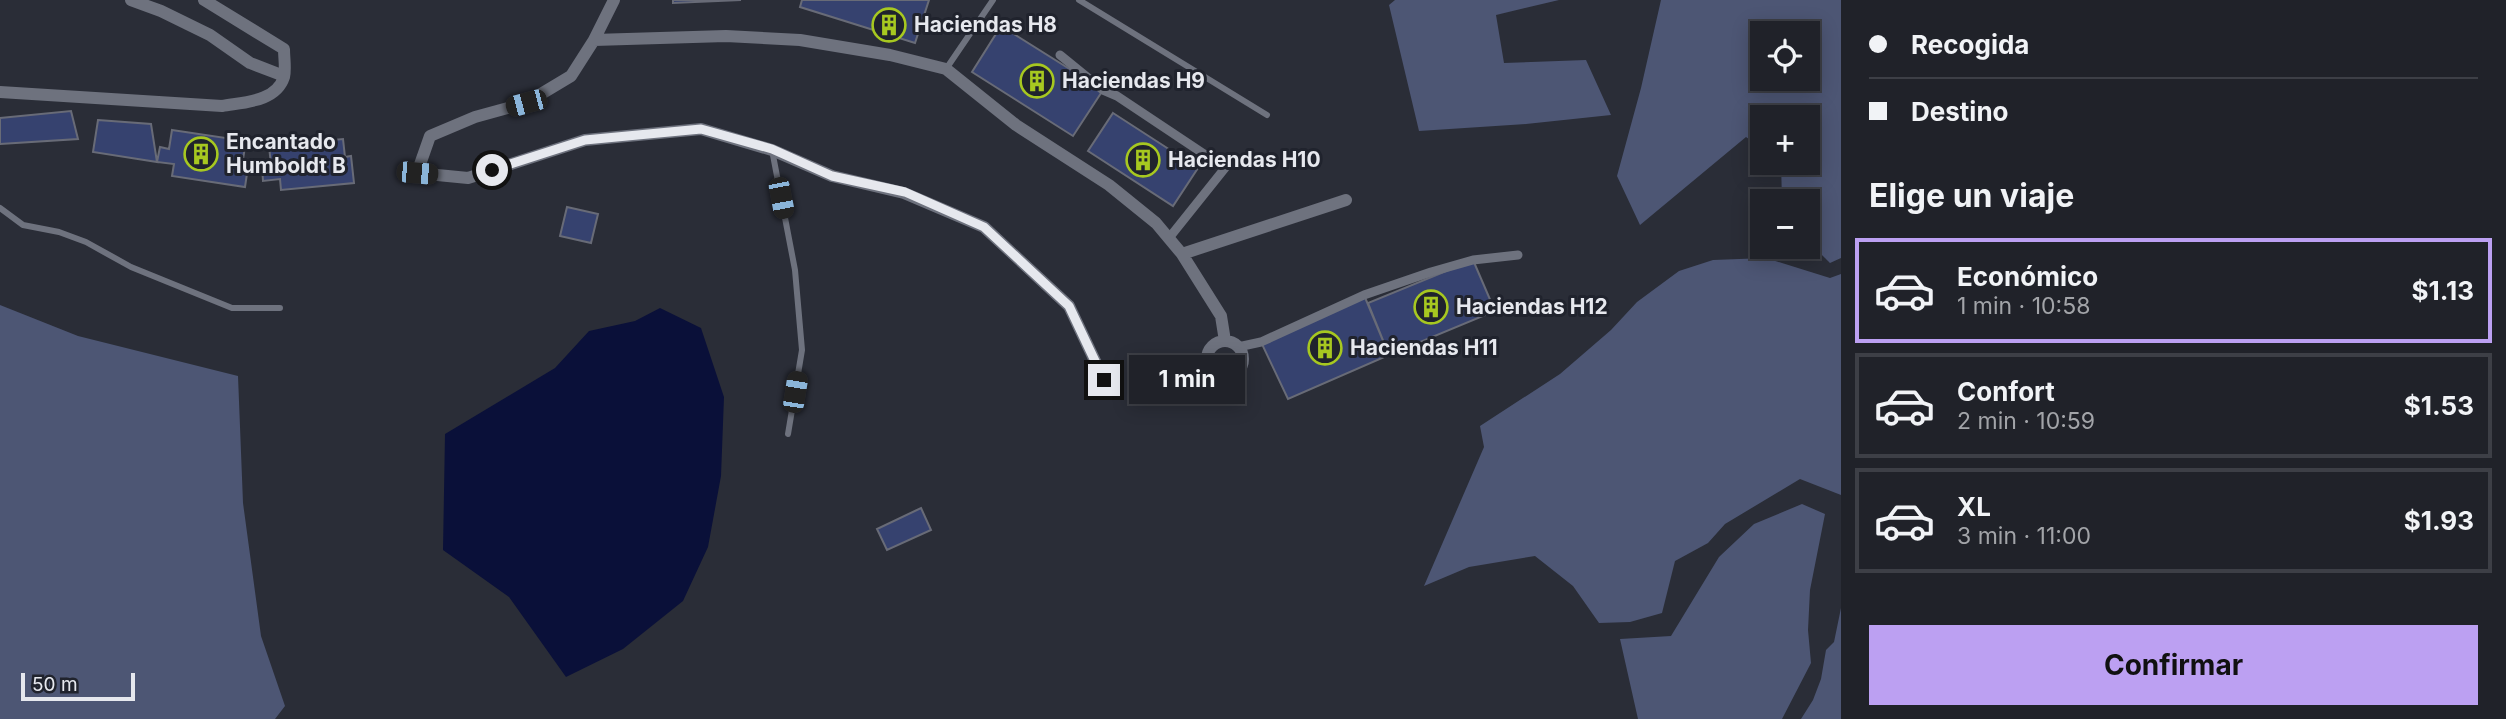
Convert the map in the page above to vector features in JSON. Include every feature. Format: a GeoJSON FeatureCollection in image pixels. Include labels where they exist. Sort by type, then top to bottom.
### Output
{"type":"FeatureCollection","features":[{"type":"Feature","properties":{"kind":"street"},"geometry":{"type":"LineString","coordinates":[[131,0],[162,11],[210,35],[250,63],[284,76]]}},
{"type":"Feature","properties":{"kind":"street"},"geometry":{"type":"LineString","coordinates":[[0,92],[222,106],[257,100],[276,92],[284,76],[284,49],[204,0]]}},
{"type":"Feature","properties":{"kind":"street"},"geometry":{"type":"LineString","coordinates":[[614,0],[594,40],[571,76],[526,103],[475,117],[430,136],[417,173],[468,178],[585,140],[701,129],[772,149],[832,176],[905,192],[984,227],[1069,306],[1104,380]]}},
{"type":"Feature","properties":{"kind":"street"},"geometry":{"type":"LineString","coordinates":[[594,40],[726,36],[800,40],[890,55],[946,69],[1016,125],[1109,185],[1156,223],[1182,254],[1221,316],[1232,344],[1261,342],[1364,295],[1473,260],[1518,255]]}},
{"type":"Feature","properties":{"kind":"street"},"geometry":{"type":"LineString","coordinates":[[1059,55],[1103,90],[1117,96],[1225,169],[1169,237]]}},
{"type":"Feature","properties":{"kind":"street"},"geometry":{"type":"LineString","coordinates":[[1182,254],[1346,200]]}},
{"type":"Feature","properties":{"kind":"lane"},"geometry":{"type":"LineString","coordinates":[[946,69],[993,0]]}},
{"type":"Feature","properties":{"kind":"lane"},"geometry":{"type":"LineString","coordinates":[[1079,0],[1267,115]]}},
{"type":"Feature","properties":{"kind":"lane"},"geometry":{"type":"LineString","coordinates":[[772,149],[794,270],[802,350],[788,434]]}},
{"type":"Feature","properties":{"kind":"lane"},"geometry":{"type":"LineString","coordinates":[[0,208],[23,225],[59,232],[86,242],[131,267],[232,308],[280,308]]}},
{"type":"Feature","properties":{"kind":"shaded area"},"geometry":{"type":"Polygon","coordinates":[[[1395,0],[1559,0],[1496,15],[1504,63],[1586,60],[1611,115],[1419,131],[1389,5],[1395,0]]]}},
{"type":"Feature","properties":{"kind":"shaded area"},"geometry":{"type":"Polygon","coordinates":[[[1661,0],[1841,0],[1841,258],[1830,263],[1820,253],[1820,189],[1782,189],[1781,175],[1820,175],[1820,105],[1750,105],[1750,140],[1746,137],[1640,225],[1617,176],[1661,0]]]}},
{"type":"Feature","properties":{"kind":"shaded area"},"geometry":{"type":"Polygon","coordinates":[[[1769,259],[1830,278],[1841,274],[1841,495],[1800,479],[1725,524],[1708,543],[1675,561],[1662,613],[1630,622],[1599,623],[1573,586],[1535,556],[1469,567],[1424,586],[1484,447],[1480,426],[1560,374],[1611,330],[1637,302],[1679,271],[1713,260],[1769,259]]]}},
{"type":"Feature","properties":{"kind":"shaded area"},"geometry":{"type":"Polygon","coordinates":[[[0,305],[78,336],[238,376],[243,503],[261,636],[285,706],[275,719],[0,719],[0,305]]]}},
{"type":"Feature","properties":{"kind":"shaded area"},"geometry":{"type":"Polygon","coordinates":[[[660,308],[701,328],[724,397],[721,476],[708,547],[683,601],[623,649],[566,677],[509,597],[443,550],[445,434],[555,368],[589,331],[635,321],[660,308]]]}},
{"type":"Feature","properties":{"kind":"shaded area"},"geometry":{"type":"Polygon","coordinates":[[[1802,504],[1825,514],[1810,590],[1808,630],[1811,663],[1782,719],[1638,719],[1620,639],[1671,636],[1719,557],[1754,524],[1802,504]]]}},
{"type":"Feature","properties":{"kind":"shaded area"},"geometry":{"type":"Polygon","coordinates":[[[1841,608],[1841,719],[1801,719],[1813,700],[1821,679],[1826,650],[1834,642],[1841,608]]]}},
{"type":"Feature","properties":{"kind":"building"},"geometry":{"type":"Polygon","coordinates":[[[673,0],[741,0],[673,3],[673,0]]]}},
{"type":"Feature","properties":{"kind":"building","name":"Haciendas H8"},"geometry":{"type":"Polygon","coordinates":[[[802,0],[929,0],[915,43],[800,7],[802,0]]]}},
{"type":"Feature","properties":{"kind":"building","name":"Haciendas H9"},"geometry":{"type":"Polygon","coordinates":[[[1001,26],[1103,90],[1073,136],[972,72],[1001,26]]]}},
{"type":"Feature","properties":{"kind":"building"},"geometry":{"type":"Polygon","coordinates":[[[71,111],[78,139],[0,144],[0,118],[71,111]]]}},
{"type":"Feature","properties":{"kind":"building","name":"Haciendas H10"},"geometry":{"type":"Polygon","coordinates":[[[1113,113],[1198,168],[1173,206],[1088,151],[1113,113]]]}},
{"type":"Feature","properties":{"kind":"building"},"geometry":{"type":"Polygon","coordinates":[[[98,120],[151,124],[157,162],[93,152],[98,120]]]}},
{"type":"Feature","properties":{"kind":"building","name":"Encantado Humboldt B"},"geometry":{"type":"Polygon","coordinates":[[[172,130],[246,141],[243,159],[249,160],[245,187],[172,176],[174,164],[157,162],[160,147],[169,149],[172,130]]]}},
{"type":"Feature","properties":{"kind":"building"},"geometry":{"type":"Polygon","coordinates":[[[343,139],[345,157],[351,156],[354,183],[281,190],[280,179],[263,181],[262,166],[271,165],[269,146],[343,139]]]}},
{"type":"Feature","properties":{"kind":"building"},"geometry":{"type":"Polygon","coordinates":[[[567,207],[598,214],[591,243],[560,236],[567,207]]]}},
{"type":"Feature","properties":{"kind":"building","name":"Haciendas H12"},"geometry":{"type":"Polygon","coordinates":[[[1473,260],[1495,311],[1389,355],[1368,303],[1473,260]]]}},
{"type":"Feature","properties":{"kind":"building","name":"Haciendas H11"},"geometry":{"type":"Polygon","coordinates":[[[1364,295],[1389,355],[1288,399],[1261,342],[1364,295]]]}},
{"type":"Feature","properties":{"kind":"building"},"geometry":{"type":"Polygon","coordinates":[[[921,508],[931,530],[887,550],[877,529],[921,508]]]}},
{"type":"Feature","properties":{"kind":"place","name":"Haciendas H8"},"geometry":{"type":"Point","coordinates":[889,25]}},
{"type":"Feature","properties":{"kind":"place","name":"Haciendas H9"},"geometry":{"type":"Point","coordinates":[1037,81]}},
{"type":"Feature","properties":{"kind":"place","name":"Encantado Humboldt B"},"geometry":{"type":"Point","coordinates":[201,154]}},
{"type":"Feature","properties":{"kind":"place","name":"Haciendas H10"},"geometry":{"type":"Point","coordinates":[1143,160]}},
{"type":"Feature","properties":{"kind":"place","name":"Haciendas H12"},"geometry":{"type":"Point","coordinates":[1431,307]}},
{"type":"Feature","properties":{"kind":"place","name":"Haciendas H11"},"geometry":{"type":"Point","coordinates":[1325,348]}},
{"type":"Feature","properties":{"kind":"route"},"geometry":{"type":"LineString","coordinates":[[492,170],[585,140],[701,129],[772,149],[832,176],[905,192],[984,227],[1069,306],[1104,380]]}}]}
